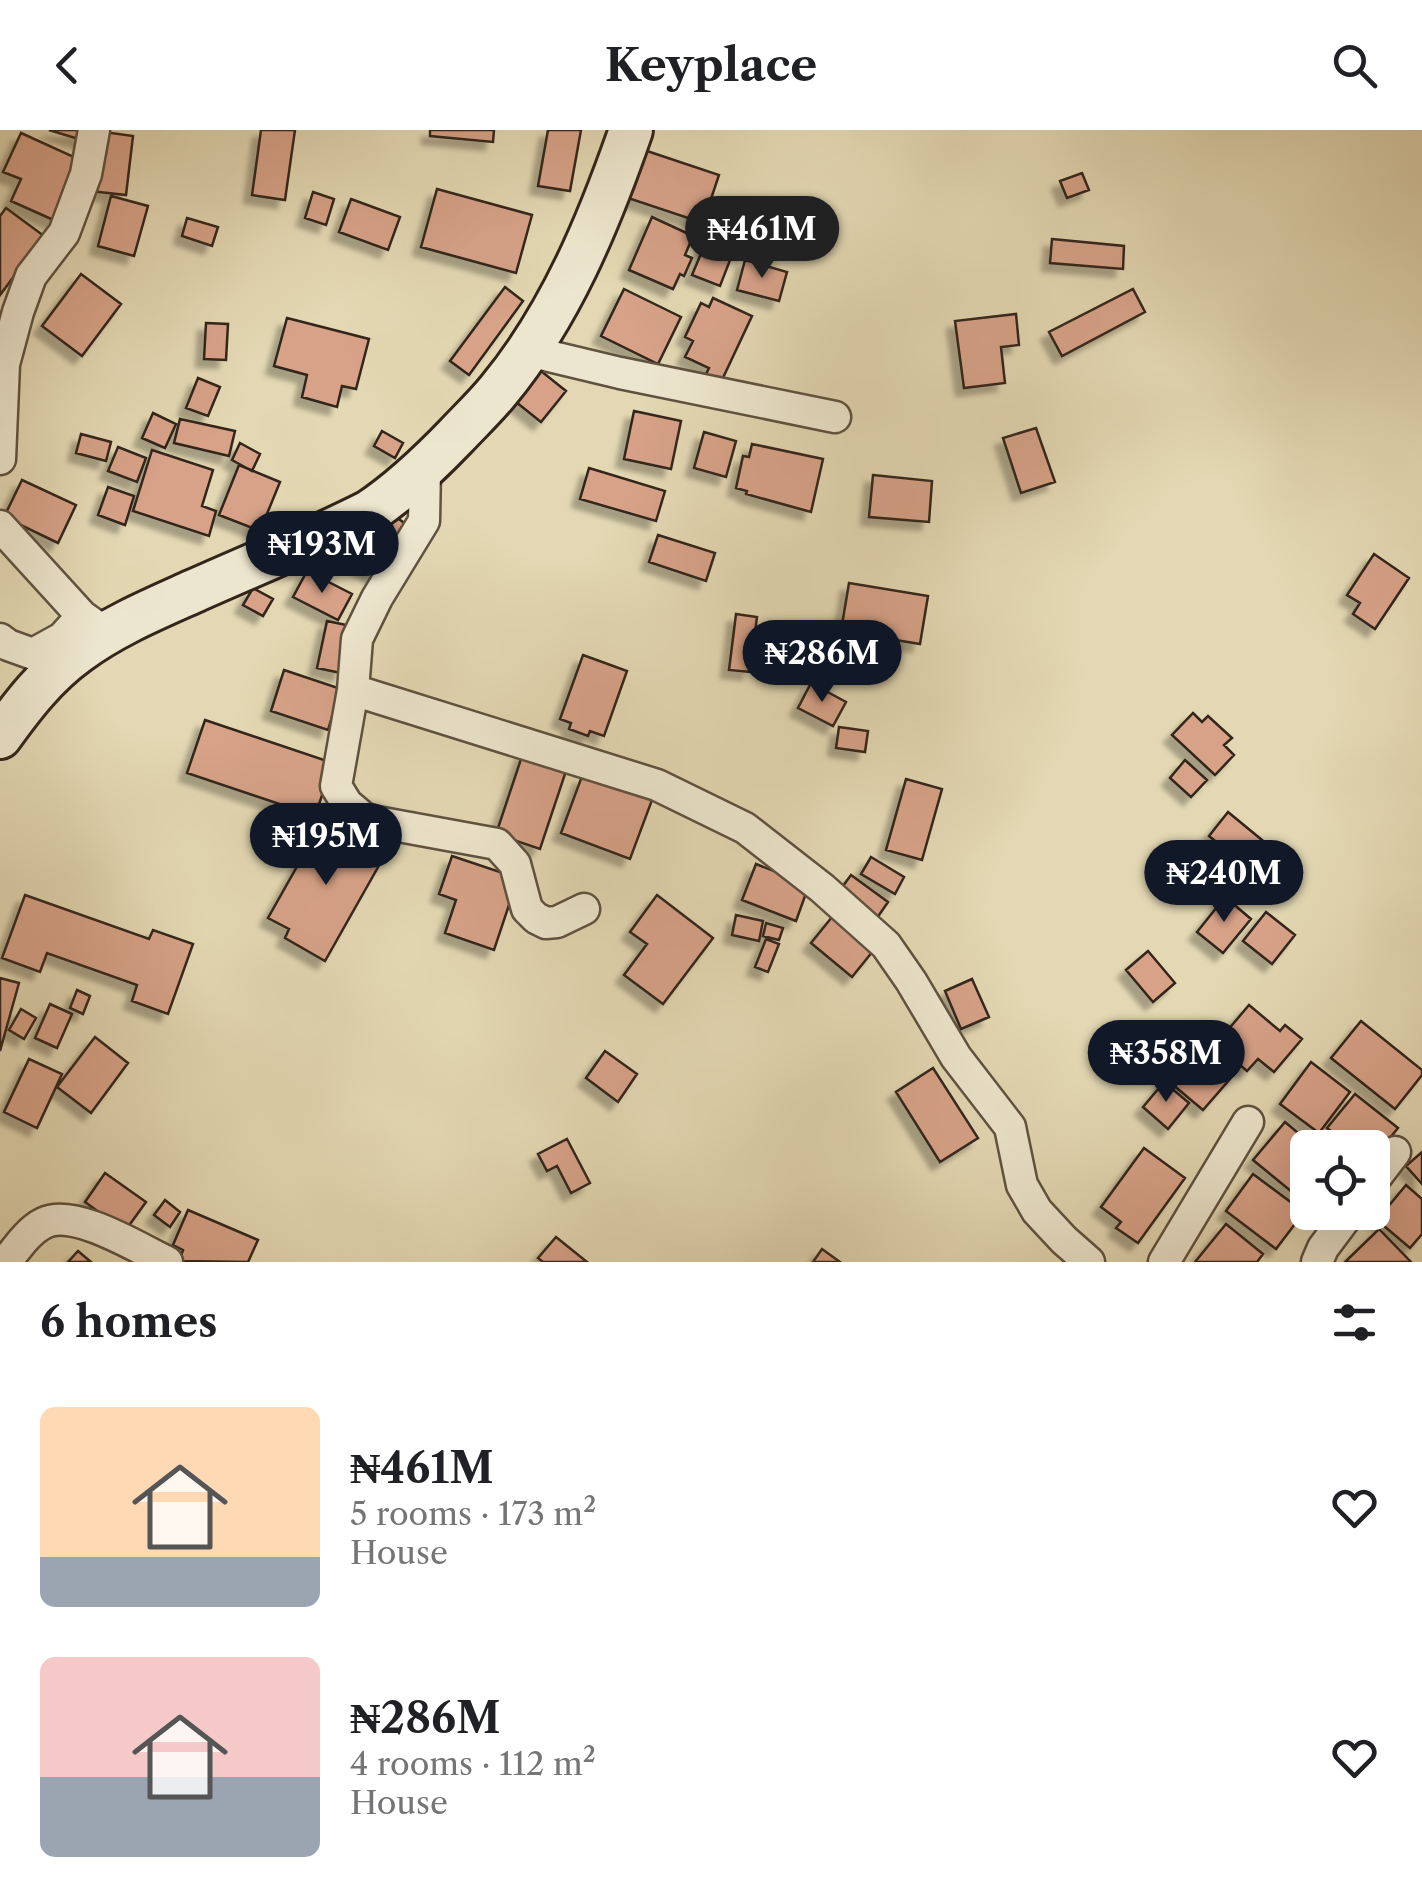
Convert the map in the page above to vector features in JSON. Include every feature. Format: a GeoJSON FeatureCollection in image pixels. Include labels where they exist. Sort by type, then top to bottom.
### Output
{"type":"FeatureCollection","features":[{"type":"Feature","properties":{"kind":"street"},"geometry":{"type":"LineString","coordinates":[[0,460],[2,363],[31,276],[64,233],[86,174],[94,130]]}},
{"type":"Feature","properties":{"kind":"street"},"geometry":{"type":"LineString","coordinates":[[0,639],[33,654],[94,624],[149,611],[369,512],[395,495],[498,391],[528,351],[584,252],[630,130]]}},
{"type":"Feature","properties":{"kind":"street"},"geometry":{"type":"LineString","coordinates":[[528,351],[834,417]]}},
{"type":"Feature","properties":{"kind":"street"},"geometry":{"type":"LineString","coordinates":[[425,468],[424,521],[356,639],[353,690],[336,786],[347,804],[366,820],[497,844],[515,864],[527,909],[546,923],[584,909]]}},
{"type":"Feature","properties":{"kind":"street"},"geometry":{"type":"LineString","coordinates":[[0,526],[94,624]]}},
{"type":"Feature","properties":{"kind":"street"},"geometry":{"type":"LineString","coordinates":[[0,737],[22,706],[77,652],[94,624]]}},
{"type":"Feature","properties":{"kind":"street"},"geometry":{"type":"LineString","coordinates":[[353,690],[657,785],[745,828],[886,945],[956,1058],[1010,1127],[1022,1185],[1037,1211],[1089,1262]]}},
{"type":"Feature","properties":{"kind":"street"},"geometry":{"type":"LineString","coordinates":[[1164,1262],[1248,1122]]}},
{"type":"Feature","properties":{"kind":"street"},"geometry":{"type":"LineString","coordinates":[[1390,1159],[1395,1152]]}},
{"type":"Feature","properties":{"kind":"street"},"geometry":{"type":"LineString","coordinates":[[6,1262],[26,1237],[45,1222],[66,1218],[83,1222],[167,1262]]}},
{"type":"Feature","properties":{"kind":"street"},"geometry":{"type":"LineString","coordinates":[[1317,1262],[1336,1230]]}},
{"type":"Feature","properties":{"kind":"building"},"geometry":{"type":"Polygon","coordinates":[[[49,130],[88,130],[85,141],[49,130]]]}},
{"type":"Feature","properties":{"kind":"building"},"geometry":{"type":"Polygon","coordinates":[[[261,130],[295,130],[285,200],[252,195],[261,130]]]}},
{"type":"Feature","properties":{"kind":"building"},"geometry":{"type":"Polygon","coordinates":[[[430,130],[494,130],[493,142],[430,136],[430,130]]]}},
{"type":"Feature","properties":{"kind":"building"},"geometry":{"type":"Polygon","coordinates":[[[548,130],[581,130],[570,191],[538,186],[548,130]]]}},
{"type":"Feature","properties":{"kind":"building"},"geometry":{"type":"Polygon","coordinates":[[[97,131],[133,136],[126,195],[90,191],[97,131]]]}},
{"type":"Feature","properties":{"kind":"building"},"geometry":{"type":"Polygon","coordinates":[[[21,133],[85,162],[58,222],[11,201],[21,179],[3,172],[21,133]]]}},
{"type":"Feature","properties":{"kind":"building"},"geometry":{"type":"Polygon","coordinates":[[[644,150],[719,175],[703,223],[628,198],[644,150]]]}},
{"type":"Feature","properties":{"kind":"building"},"geometry":{"type":"Polygon","coordinates":[[[1082,173],[1089,190],[1067,198],[1060,181],[1082,173]]]}},
{"type":"Feature","properties":{"kind":"building"},"geometry":{"type":"Polygon","coordinates":[[[437,189],[532,215],[516,273],[421,247],[437,189]]]}},
{"type":"Feature","properties":{"kind":"building"},"geometry":{"type":"Polygon","coordinates":[[[313,192],[334,199],[326,225],[305,218],[313,192]]]}},
{"type":"Feature","properties":{"kind":"building"},"geometry":{"type":"Polygon","coordinates":[[[111,196],[148,206],[134,256],[98,246],[111,196]]]}},
{"type":"Feature","properties":{"kind":"building"},"geometry":{"type":"Polygon","coordinates":[[[351,199],[400,217],[388,250],[339,232],[351,199]]]}},
{"type":"Feature","properties":{"kind":"building"},"geometry":{"type":"Polygon","coordinates":[[[6,208],[44,236],[0,295],[0,216],[6,208]]]}},
{"type":"Feature","properties":{"kind":"building"},"geometry":{"type":"Polygon","coordinates":[[[652,217],[693,236],[685,255],[692,258],[673,289],[629,270],[652,217]]]}},
{"type":"Feature","properties":{"kind":"building"},"geometry":{"type":"Polygon","coordinates":[[[187,218],[218,227],[212,246],[182,236],[187,218]]]}},
{"type":"Feature","properties":{"kind":"building"},"geometry":{"type":"Polygon","coordinates":[[[1052,239],[1124,246],[1123,269],[1050,263],[1052,239]]]}},
{"type":"Feature","properties":{"kind":"building"},"geometry":{"type":"Polygon","coordinates":[[[705,244],[732,255],[720,286],[692,275],[705,244]]]}},
{"type":"Feature","properties":{"kind":"building"},"geometry":{"type":"Polygon","coordinates":[[[745,260],[787,272],[779,301],[737,290],[745,260]]]}},
{"type":"Feature","properties":{"kind":"building"},"geometry":{"type":"Polygon","coordinates":[[[81,274],[121,304],[82,356],[42,326],[81,274]]]}},
{"type":"Feature","properties":{"kind":"building"},"geometry":{"type":"Polygon","coordinates":[[[505,287],[523,301],[469,375],[450,361],[505,287]]]}},
{"type":"Feature","properties":{"kind":"building"},"geometry":{"type":"Polygon","coordinates":[[[624,289],[681,317],[658,364],[601,336],[624,289]]]}},
{"type":"Feature","properties":{"kind":"building"},"geometry":{"type":"Polygon","coordinates":[[[1133,289],[1145,312],[1062,356],[1049,332],[1133,289]]]}},
{"type":"Feature","properties":{"kind":"building"},"geometry":{"type":"Polygon","coordinates":[[[713,298],[752,316],[721,382],[706,374],[709,368],[685,357],[693,341],[685,337],[701,303],[709,307],[713,298]]]}},
{"type":"Feature","properties":{"kind":"building"},"geometry":{"type":"Polygon","coordinates":[[[1016,314],[1019,345],[1001,347],[1005,383],[964,388],[955,321],[1016,314]]]}},
{"type":"Feature","properties":{"kind":"building"},"geometry":{"type":"Polygon","coordinates":[[[287,318],[369,339],[356,389],[342,386],[337,407],[302,397],[307,375],[274,366],[287,318]]]}},
{"type":"Feature","properties":{"kind":"building"},"geometry":{"type":"Polygon","coordinates":[[[206,323],[228,324],[226,360],[204,359],[206,323]]]}},
{"type":"Feature","properties":{"kind":"building"},"geometry":{"type":"Polygon","coordinates":[[[536,367],[566,391],[541,422],[511,398],[536,367]]]}},
{"type":"Feature","properties":{"kind":"building"},"geometry":{"type":"Polygon","coordinates":[[[198,378],[220,387],[208,416],[186,408],[198,378]]]}},
{"type":"Feature","properties":{"kind":"building"},"geometry":{"type":"Polygon","coordinates":[[[634,411],[681,421],[671,469],[624,459],[634,411]]]}},
{"type":"Feature","properties":{"kind":"building"},"geometry":{"type":"Polygon","coordinates":[[[153,413],[176,424],[165,448],[142,438],[153,413]]]}},
{"type":"Feature","properties":{"kind":"building"},"geometry":{"type":"Polygon","coordinates":[[[180,419],[235,431],[229,456],[174,443],[180,419]]]}},
{"type":"Feature","properties":{"kind":"building"},"geometry":{"type":"Polygon","coordinates":[[[1036,428],[1055,482],[1021,493],[1003,438],[1036,428]]]}},
{"type":"Feature","properties":{"kind":"building"},"geometry":{"type":"Polygon","coordinates":[[[382,431],[403,443],[395,458],[374,446],[382,431]]]}},
{"type":"Feature","properties":{"kind":"building"},"geometry":{"type":"Polygon","coordinates":[[[704,432],[736,441],[726,477],[694,468],[704,432]]]}},
{"type":"Feature","properties":{"kind":"building"},"geometry":{"type":"Polygon","coordinates":[[[81,434],[111,442],[106,461],[76,453],[81,434]]]}},
{"type":"Feature","properties":{"kind":"building"},"geometry":{"type":"Polygon","coordinates":[[[240,443],[260,454],[252,471],[232,460],[240,443]]]}},
{"type":"Feature","properties":{"kind":"building"},"geometry":{"type":"Polygon","coordinates":[[[752,444],[823,459],[811,512],[736,488],[743,456],[749,457],[752,444]]]}},
{"type":"Feature","properties":{"kind":"building"},"geometry":{"type":"Polygon","coordinates":[[[118,447],[146,458],[137,482],[108,471],[118,447]]]}},
{"type":"Feature","properties":{"kind":"building"},"geometry":{"type":"Polygon","coordinates":[[[152,450],[213,470],[202,506],[216,511],[209,536],[133,511],[152,450]]]}},
{"type":"Feature","properties":{"kind":"building"},"geometry":{"type":"Polygon","coordinates":[[[239,465],[280,482],[260,531],[219,515],[239,465]]]}},
{"type":"Feature","properties":{"kind":"building"},"geometry":{"type":"Polygon","coordinates":[[[589,468],[665,491],[656,521],[580,499],[589,468]]]}},
{"type":"Feature","properties":{"kind":"building"},"geometry":{"type":"Polygon","coordinates":[[[873,475],[932,481],[929,522],[869,517],[873,475]]]}},
{"type":"Feature","properties":{"kind":"building"},"geometry":{"type":"Polygon","coordinates":[[[22,480],[76,505],[58,543],[4,517],[22,480]]]}},
{"type":"Feature","properties":{"kind":"building"},"geometry":{"type":"Polygon","coordinates":[[[108,487],[134,496],[125,525],[98,515],[108,487]]]}},
{"type":"Feature","properties":{"kind":"building"},"geometry":{"type":"Polygon","coordinates":[[[393,515],[413,529],[378,578],[358,564],[393,515]]]}},
{"type":"Feature","properties":{"kind":"building"},"geometry":{"type":"Polygon","coordinates":[[[658,535],[715,553],[706,581],[649,562],[658,535]]]}},
{"type":"Feature","properties":{"kind":"building"},"geometry":{"type":"Polygon","coordinates":[[[1374,554],[1409,578],[1375,629],[1353,614],[1360,603],[1347,595],[1374,554]]]}},
{"type":"Feature","properties":{"kind":"building"},"geometry":{"type":"Polygon","coordinates":[[[307,571],[352,594],[338,620],[293,597],[307,571]]]}},
{"type":"Feature","properties":{"kind":"building"},"geometry":{"type":"Polygon","coordinates":[[[849,583],[928,596],[920,644],[841,631],[849,583]]]}},
{"type":"Feature","properties":{"kind":"building"},"geometry":{"type":"Polygon","coordinates":[[[253,588],[273,599],[263,616],[243,605],[253,588]]]}},
{"type":"Feature","properties":{"kind":"building"},"geometry":{"type":"Polygon","coordinates":[[[736,614],[757,617],[750,672],[729,670],[736,614]]]}},
{"type":"Feature","properties":{"kind":"building"},"geometry":{"type":"Polygon","coordinates":[[[327,621],[351,626],[341,673],[317,668],[327,621]]]}},
{"type":"Feature","properties":{"kind":"building"},"geometry":{"type":"Polygon","coordinates":[[[583,655],[627,671],[604,736],[590,731],[588,736],[569,729],[571,723],[560,719],[583,655]]]}},
{"type":"Feature","properties":{"kind":"building"},"geometry":{"type":"Polygon","coordinates":[[[284,670],[341,689],[328,730],[271,711],[284,670]]]}},
{"type":"Feature","properties":{"kind":"building"},"geometry":{"type":"Polygon","coordinates":[[[811,683],[846,702],[833,726],[798,708],[811,683]]]}},
{"type":"Feature","properties":{"kind":"building"},"geometry":{"type":"Polygon","coordinates":[[[1193,713],[1202,722],[1208,716],[1232,738],[1224,745],[1234,755],[1215,775],[1172,735],[1193,713]]]}},
{"type":"Feature","properties":{"kind":"building"},"geometry":{"type":"Polygon","coordinates":[[[205,720],[333,763],[315,816],[187,773],[205,720]]]}},
{"type":"Feature","properties":{"kind":"building"},"geometry":{"type":"Polygon","coordinates":[[[839,727],[868,731],[865,752],[836,748],[839,727]]]}},
{"type":"Feature","properties":{"kind":"building"},"geometry":{"type":"Polygon","coordinates":[[[524,750],[568,765],[540,849],[496,834],[524,750]]]}},
{"type":"Feature","properties":{"kind":"building"},"geometry":{"type":"Polygon","coordinates":[[[1185,760],[1207,780],[1191,797],[1170,778],[1185,760]]]}},
{"type":"Feature","properties":{"kind":"building"},"geometry":{"type":"Polygon","coordinates":[[[582,776],[618,789],[622,779],[655,792],[630,859],[561,833],[582,776]]]}},
{"type":"Feature","properties":{"kind":"building"},"geometry":{"type":"Polygon","coordinates":[[[906,779],[942,789],[922,860],[886,850],[906,779]]]}},
{"type":"Feature","properties":{"kind":"building"},"geometry":{"type":"Polygon","coordinates":[[[1228,812],[1262,840],[1243,864],[1209,836],[1228,812]]]}},
{"type":"Feature","properties":{"kind":"building"},"geometry":{"type":"Polygon","coordinates":[[[325,817],[386,853],[325,961],[285,938],[289,929],[268,918],[325,817]]]}},
{"type":"Feature","properties":{"kind":"building"},"geometry":{"type":"Polygon","coordinates":[[[452,856],[518,878],[494,950],[445,933],[456,900],[439,894],[452,856]]]}},
{"type":"Feature","properties":{"kind":"building"},"geometry":{"type":"Polygon","coordinates":[[[871,857],[904,877],[895,894],[861,874],[871,857]]]}},
{"type":"Feature","properties":{"kind":"building"},"geometry":{"type":"Polygon","coordinates":[[[756,864],[809,885],[796,921],[742,900],[756,864]]]}},
{"type":"Feature","properties":{"kind":"building"},"geometry":{"type":"Polygon","coordinates":[[[851,875],[888,902],[877,918],[840,890],[851,875]]]}},
{"type":"Feature","properties":{"kind":"building"},"geometry":{"type":"Polygon","coordinates":[[[25,895],[149,939],[153,930],[193,944],[168,1014],[132,1001],[137,985],[47,953],[40,972],[2,958],[25,895]]]}},
{"type":"Feature","properties":{"kind":"building"},"geometry":{"type":"Polygon","coordinates":[[[657,895],[713,938],[663,1004],[624,975],[647,944],[630,932],[657,895]]]}},
{"type":"Feature","properties":{"kind":"building"},"geometry":{"type":"Polygon","coordinates":[[[1225,897],[1251,919],[1223,953],[1197,932],[1225,897]]]}},
{"type":"Feature","properties":{"kind":"building"},"geometry":{"type":"Polygon","coordinates":[[[1266,912],[1295,935],[1272,964],[1243,941],[1266,912]]]}},
{"type":"Feature","properties":{"kind":"building"},"geometry":{"type":"Polygon","coordinates":[[[736,915],[763,921],[759,941],[732,935],[736,915]]]}},
{"type":"Feature","properties":{"kind":"building"},"geometry":{"type":"Polygon","coordinates":[[[832,917],[873,951],[852,977],[811,943],[832,917]]]}},
{"type":"Feature","properties":{"kind":"building"},"geometry":{"type":"Polygon","coordinates":[[[766,923],[783,928],[779,940],[763,936],[766,923]]]}},
{"type":"Feature","properties":{"kind":"building"},"geometry":{"type":"Polygon","coordinates":[[[766,939],[779,944],[768,972],[755,967],[766,939]]]}},
{"type":"Feature","properties":{"kind":"building"},"geometry":{"type":"Polygon","coordinates":[[[1148,951],[1175,983],[1153,1002],[1126,970],[1148,951]]]}},
{"type":"Feature","properties":{"kind":"building"},"geometry":{"type":"Polygon","coordinates":[[[0,978],[19,983],[0,1051],[0,978]]]}},
{"type":"Feature","properties":{"kind":"building"},"geometry":{"type":"Polygon","coordinates":[[[972,979],[989,1017],[961,1029],[945,991],[972,979]]]}},
{"type":"Feature","properties":{"kind":"building"},"geometry":{"type":"Polygon","coordinates":[[[77,990],[90,996],[83,1014],[70,1008],[77,990]]]}},
{"type":"Feature","properties":{"kind":"building"},"geometry":{"type":"Polygon","coordinates":[[[50,1004],[72,1014],[57,1048],[35,1038],[50,1004]]]}},
{"type":"Feature","properties":{"kind":"building"},"geometry":{"type":"Polygon","coordinates":[[[1249,1005],[1280,1031],[1285,1025],[1302,1039],[1274,1072],[1258,1059],[1247,1071],[1216,1044],[1249,1005]]]}},
{"type":"Feature","properties":{"kind":"building"},"geometry":{"type":"Polygon","coordinates":[[[21,1009],[36,1018],[24,1039],[9,1030],[21,1009]]]}},
{"type":"Feature","properties":{"kind":"building"},"geometry":{"type":"Polygon","coordinates":[[[1361,1021],[1422,1070],[1395,1109],[1331,1058],[1361,1021]]]}},
{"type":"Feature","properties":{"kind":"building"},"geometry":{"type":"Polygon","coordinates":[[[95,1037],[128,1063],[91,1113],[57,1087],[95,1037]]]}},
{"type":"Feature","properties":{"kind":"building"},"geometry":{"type":"Polygon","coordinates":[[[1200,1040],[1237,1071],[1203,1110],[1166,1079],[1200,1040]]]}},
{"type":"Feature","properties":{"kind":"building"},"geometry":{"type":"Polygon","coordinates":[[[605,1051],[637,1074],[618,1102],[586,1078],[605,1051]]]}},
{"type":"Feature","properties":{"kind":"building"},"geometry":{"type":"Polygon","coordinates":[[[29,1059],[62,1074],[37,1128],[4,1112],[29,1059]]]}},
{"type":"Feature","properties":{"kind":"building"},"geometry":{"type":"Polygon","coordinates":[[[1311,1062],[1350,1092],[1321,1130],[1315,1130],[1280,1104],[1311,1062]]]}},
{"type":"Feature","properties":{"kind":"building"},"geometry":{"type":"Polygon","coordinates":[[[933,1068],[978,1138],[940,1162],[896,1092],[933,1068]]]}},
{"type":"Feature","properties":{"kind":"building"},"geometry":{"type":"Polygon","coordinates":[[[1164,1082],[1189,1103],[1168,1129],[1143,1107],[1164,1082]]]}},
{"type":"Feature","properties":{"kind":"building"},"geometry":{"type":"Polygon","coordinates":[[[1355,1094],[1398,1128],[1390,1138],[1390,1130],[1327,1128],[1355,1094]]]}},
{"type":"Feature","properties":{"kind":"building"},"geometry":{"type":"Polygon","coordinates":[[[1285,1122],[1295,1130],[1290,1130],[1290,1190],[1253,1160],[1285,1122]]]}},
{"type":"Feature","properties":{"kind":"building"},"geometry":{"type":"Polygon","coordinates":[[[567,1139],[590,1183],[571,1193],[557,1166],[547,1171],[538,1154],[567,1139]]]}},
{"type":"Feature","properties":{"kind":"building"},"geometry":{"type":"Polygon","coordinates":[[[1144,1148],[1185,1178],[1138,1243],[1116,1228],[1121,1222],[1101,1207],[1144,1148]]]}},
{"type":"Feature","properties":{"kind":"building"},"geometry":{"type":"Polygon","coordinates":[[[1422,1152],[1422,1184],[1406,1166],[1422,1152]]]}},
{"type":"Feature","properties":{"kind":"building"},"geometry":{"type":"Polygon","coordinates":[[[105,1173],[146,1202],[125,1231],[85,1202],[105,1173]]]}},
{"type":"Feature","properties":{"kind":"building"},"geometry":{"type":"Polygon","coordinates":[[[1253,1174],[1290,1202],[1290,1230],[1276,1249],[1226,1211],[1253,1174]]]}},
{"type":"Feature","properties":{"kind":"building"},"geometry":{"type":"Polygon","coordinates":[[[1406,1185],[1422,1199],[1422,1234],[1410,1248],[1389,1230],[1390,1204],[1406,1185]]]}},
{"type":"Feature","properties":{"kind":"building"},"geometry":{"type":"Polygon","coordinates":[[[165,1200],[180,1212],[170,1227],[154,1215],[165,1200]]]}},
{"type":"Feature","properties":{"kind":"building"},"geometry":{"type":"Polygon","coordinates":[[[188,1210],[258,1240],[248,1262],[179,1261],[183,1250],[173,1245],[188,1210]]]}},
{"type":"Feature","properties":{"kind":"building"},"geometry":{"type":"Polygon","coordinates":[[[1226,1224],[1263,1254],[1257,1262],[1195,1262],[1226,1224]]]}},
{"type":"Feature","properties":{"kind":"building"},"geometry":{"type":"Polygon","coordinates":[[[1380,1230],[1411,1262],[1345,1262],[1380,1230]]]}},
{"type":"Feature","properties":{"kind":"building"},"geometry":{"type":"Polygon","coordinates":[[[556,1237],[587,1262],[543,1262],[538,1258],[556,1237]]]}},
{"type":"Feature","properties":{"kind":"building"},"geometry":{"type":"Polygon","coordinates":[[[822,1249],[840,1262],[813,1262],[822,1249]]]}},
{"type":"Feature","properties":{"kind":"building"},"geometry":{"type":"Polygon","coordinates":[[[78,1251],[91,1262],[68,1262],[78,1251]]]}}]}
